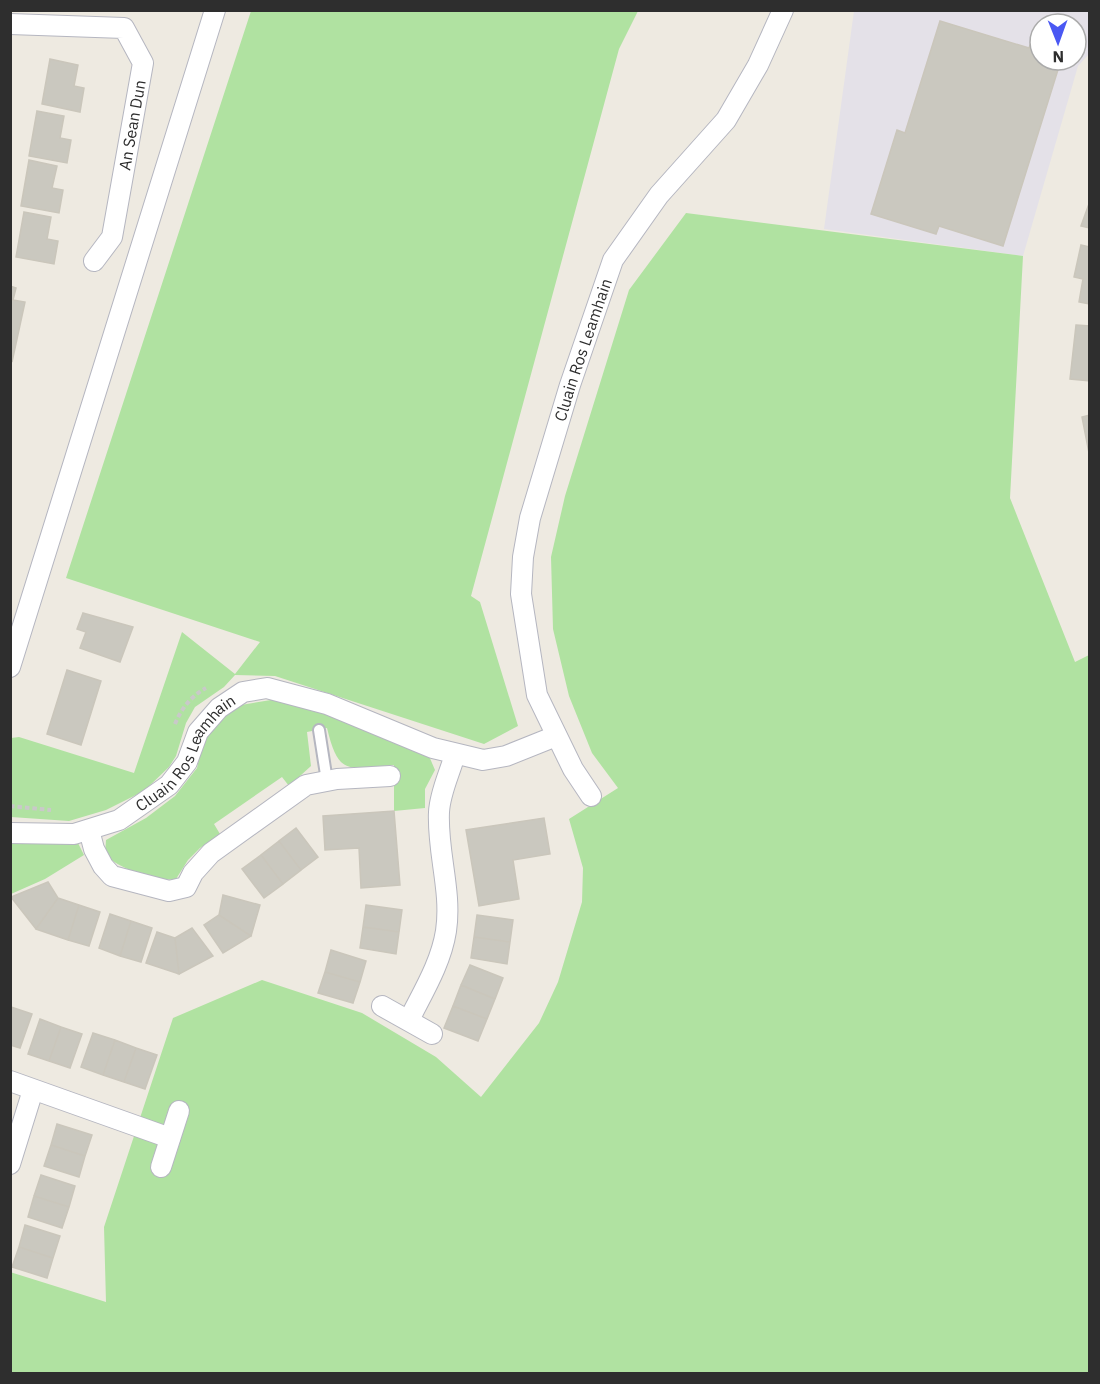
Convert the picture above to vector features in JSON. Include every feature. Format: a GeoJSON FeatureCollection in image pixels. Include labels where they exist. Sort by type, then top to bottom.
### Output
{"type":"FeatureCollection","features":[{"type":"Feature","properties":{"kind":"street"},"geometry":{"type":"LineString","coordinates":[[10,668],[215,10]]}},
{"type":"Feature","properties":{"kind":"street","name":"Cluain Ros Leamhain"},"geometry":{"type":"LineString","coordinates":[[591,796],[573,769],[537,695],[521,594],[523,557],[530,518],[570,385],[614,260],[659,195],[726,120],[758,65],[783,10]]}},
{"type":"Feature","properties":{"kind":"street","name":"An Sean Dun"},"geometry":{"type":"LineString","coordinates":[[10,24],[124,28],[143,63],[112,237],[94,261]]}},
{"type":"Feature","properties":{"kind":"street","name":"Cluain Ros Leamhain"},"geometry":{"type":"LineString","coordinates":[[10,833],[74,834],[119,820],[170,785],[187,762],[198,732],[219,708],[243,692],[267,688],[327,704],[455,754],[483,760],[506,756],[556,736]]}},
{"type":"Feature","properties":{"kind":"street"},"geometry":{"type":"LineString","coordinates":[[409,1020],[437,964],[446,932],[447,895],[439,813],[441,797],[455,754]]}},
{"type":"Feature","properties":{"kind":"street"},"geometry":{"type":"LineString","coordinates":[[89,830],[98,857],[112,876],[169,891],[186,887],[193,873],[211,854],[306,785],[390,776]]}},
{"type":"Feature","properties":{"kind":"street"},"geometry":{"type":"LineString","coordinates":[[382,1006],[432,1034]]}},
{"type":"Feature","properties":{"kind":"street"},"geometry":{"type":"LineString","coordinates":[[10,1081],[170,1138]]}},
{"type":"Feature","properties":{"kind":"street"},"geometry":{"type":"LineString","coordinates":[[10,1164],[33,1090]]}},
{"type":"Feature","properties":{"kind":"street"},"geometry":{"type":"LineString","coordinates":[[161,1167],[179,1111]]}},
{"type":"Feature","properties":{"kind":"lane"},"geometry":{"type":"LineString","coordinates":[[319,730],[327,781]]}},
{"type":"Feature","properties":{"kind":"path"},"geometry":{"type":"LineString","coordinates":[[171,735],[179,713],[197,693],[207,687]]}},
{"type":"Feature","properties":{"kind":"path"},"geometry":{"type":"LineString","coordinates":[[10,806],[63,811]]}},
{"type":"Feature","properties":{"kind":"shaded area"},"geometry":{"type":"Polygon","coordinates":[[[854,11],[1089,11],[1088,55],[1088,12],[1028,12],[1028,72],[1076,72],[1023,256],[824,229],[854,11]]]}},
{"type":"Feature","properties":{"kind":"green space"},"geometry":{"type":"Polygon","coordinates":[[[251,11],[638,11],[619,49],[471,596],[480,602],[518,726],[484,744],[275,676],[235,675],[224,687],[195,707],[186,723],[176,756],[169,767],[144,791],[106,810],[69,821],[11,817],[11,738],[19,737],[134,773],[182,632],[235,674],[260,642],[66,578],[251,11]]]}},
{"type":"Feature","properties":{"kind":"green space"},"geometry":{"type":"Polygon","coordinates":[[[686,213],[1023,256],[1010,498],[1075,662],[1089,655],[1089,1373],[11,1373],[10,1272],[106,1302],[104,1227],[173,1018],[262,980],[362,1013],[436,1057],[481,1097],[539,1023],[558,982],[582,902],[583,868],[569,819],[618,788],[592,753],[569,696],[553,629],[551,557],[565,496],[629,290],[686,213]]]}},
{"type":"Feature","properties":{"kind":"green space"},"geometry":{"type":"Polygon","coordinates":[[[277,699],[318,710],[429,756],[435,770],[425,789],[425,808],[394,811],[394,765],[366,768],[348,766],[336,755],[327,728],[307,732],[311,766],[289,786],[282,777],[214,824],[220,834],[188,860],[176,879],[158,878],[138,873],[105,855],[106,840],[146,818],[175,796],[197,768],[203,742],[219,719],[241,705],[277,699]]]}},
{"type":"Feature","properties":{"kind":"green space"},"geometry":{"type":"Polygon","coordinates":[[[14,840],[47,844],[78,843],[84,855],[45,879],[11,894],[10,843],[14,840]]]}},
{"type":"Feature","properties":{"kind":"building"},"geometry":{"type":"Polygon","coordinates":[[[940,21],[1028,48],[1028,72],[1057,72],[1003,246],[939,226],[936,234],[871,214],[897,130],[905,133],[940,21]]]}},
{"type":"Feature","properties":{"kind":"building"},"geometry":{"type":"Polygon","coordinates":[[[50,59],[78,65],[74,86],[84,88],[80,112],[42,104],[50,59]]]}},
{"type":"Feature","properties":{"kind":"building"},"geometry":{"type":"Polygon","coordinates":[[[37,111],[64,116],[60,138],[71,140],[67,163],[29,156],[37,111]]]}},
{"type":"Feature","properties":{"kind":"building"},"geometry":{"type":"Polygon","coordinates":[[[29,160],[57,166],[52,188],[63,190],[59,213],[21,206],[29,160]]]}},
{"type":"Feature","properties":{"kind":"building"},"geometry":{"type":"Polygon","coordinates":[[[1090,201],[1090,228],[1081,226],[1090,201]]]}},
{"type":"Feature","properties":{"kind":"building"},"geometry":{"type":"Polygon","coordinates":[[[24,212],[51,217],[47,239],[58,241],[54,264],[16,257],[24,212]]]}},
{"type":"Feature","properties":{"kind":"building"},"geometry":{"type":"Polygon","coordinates":[[[1081,245],[1090,247],[1090,304],[1079,302],[1083,279],[1074,277],[1081,245]]]}},
{"type":"Feature","properties":{"kind":"building"},"geometry":{"type":"Polygon","coordinates":[[[10,286],[16,288],[13,300],[25,302],[12,362],[10,286]]]}},
{"type":"Feature","properties":{"kind":"building"},"geometry":{"type":"Polygon","coordinates":[[[1076,325],[1090,326],[1090,381],[1070,379],[1076,325]]]}},
{"type":"Feature","properties":{"kind":"building"},"geometry":{"type":"Polygon","coordinates":[[[1090,415],[1090,458],[1082,417],[1090,415]]]}},
{"type":"Feature","properties":{"kind":"building"},"geometry":{"type":"Polygon","coordinates":[[[83,613],[133,627],[120,662],[80,648],[86,632],[77,629],[83,613]]]}},
{"type":"Feature","properties":{"kind":"building"},"geometry":{"type":"Polygon","coordinates":[[[67,670],[101,681],[81,745],[47,734],[67,670]]]}},
{"type":"Feature","properties":{"kind":"building"},"geometry":{"type":"Polygon","coordinates":[[[394,811],[400,885],[361,888],[359,848],[325,850],[323,816],[394,811]]]}},
{"type":"Feature","properties":{"kind":"building"},"geometry":{"type":"Polygon","coordinates":[[[544,818],[550,854],[513,860],[519,899],[479,906],[466,830],[544,818]]]}},
{"type":"Feature","properties":{"kind":"building"},"geometry":{"type":"Polygon","coordinates":[[[296,828],[318,857],[301,870],[279,841],[296,828]]]}},
{"type":"Feature","properties":{"kind":"building"},"geometry":{"type":"Polygon","coordinates":[[[279,841],[301,870],[283,884],[261,855],[279,841]]]}},
{"type":"Feature","properties":{"kind":"building"},"geometry":{"type":"Polygon","coordinates":[[[261,855],[283,884],[264,898],[242,869],[261,855]]]}},
{"type":"Feature","properties":{"kind":"building"},"geometry":{"type":"Polygon","coordinates":[[[48,882],[58,898],[36,929],[11,897],[48,882]]]}},
{"type":"Feature","properties":{"kind":"building"},"geometry":{"type":"Polygon","coordinates":[[[223,895],[260,905],[251,936],[219,915],[223,895]]]}},
{"type":"Feature","properties":{"kind":"building"},"geometry":{"type":"Polygon","coordinates":[[[58,898],[79,905],[68,940],[36,929],[58,898]]]}},
{"type":"Feature","properties":{"kind":"building"},"geometry":{"type":"Polygon","coordinates":[[[79,905],[100,912],[89,946],[68,940],[79,905]]]}},
{"type":"Feature","properties":{"kind":"building"},"geometry":{"type":"Polygon","coordinates":[[[366,905],[402,910],[399,932],[363,927],[366,905]]]}},
{"type":"Feature","properties":{"kind":"building"},"geometry":{"type":"Polygon","coordinates":[[[110,914],[131,921],[120,956],[99,948],[110,914]]]}},
{"type":"Feature","properties":{"kind":"building"},"geometry":{"type":"Polygon","coordinates":[[[219,915],[251,936],[223,953],[204,925],[219,915]]]}},
{"type":"Feature","properties":{"kind":"building"},"geometry":{"type":"Polygon","coordinates":[[[477,915],[513,920],[510,942],[474,937],[477,915]]]}},
{"type":"Feature","properties":{"kind":"building"},"geometry":{"type":"Polygon","coordinates":[[[131,921],[152,928],[141,962],[120,956],[131,921]]]}},
{"type":"Feature","properties":{"kind":"building"},"geometry":{"type":"Polygon","coordinates":[[[363,927],[399,932],[396,954],[360,948],[363,927]]]}},
{"type":"Feature","properties":{"kind":"building"},"geometry":{"type":"Polygon","coordinates":[[[192,928],[213,956],[179,974],[175,938],[192,928]]]}},
{"type":"Feature","properties":{"kind":"building"},"geometry":{"type":"Polygon","coordinates":[[[157,932],[175,938],[179,974],[146,963],[157,932]]]}},
{"type":"Feature","properties":{"kind":"building"},"geometry":{"type":"Polygon","coordinates":[[[474,937],[510,942],[507,964],[471,958],[474,937]]]}},
{"type":"Feature","properties":{"kind":"building"},"geometry":{"type":"Polygon","coordinates":[[[331,950],[366,961],[360,982],[325,972],[331,950]]]}},
{"type":"Feature","properties":{"kind":"building"},"geometry":{"type":"Polygon","coordinates":[[[470,965],[503,978],[495,999],[461,985],[470,965]]]}},
{"type":"Feature","properties":{"kind":"building"},"geometry":{"type":"Polygon","coordinates":[[[325,972],[360,982],[353,1003],[318,993],[325,972]]]}},
{"type":"Feature","properties":{"kind":"building"},"geometry":{"type":"Polygon","coordinates":[[[461,985],[495,999],[487,1019],[453,1006],[461,985]]]}},
{"type":"Feature","properties":{"kind":"building"},"geometry":{"type":"Polygon","coordinates":[[[453,1006],[487,1019],[478,1041],[444,1028],[453,1006]]]}},
{"type":"Feature","properties":{"kind":"building"},"geometry":{"type":"Polygon","coordinates":[[[11,1007],[32,1014],[20,1048],[10,1045],[11,1007]]]}},
{"type":"Feature","properties":{"kind":"building"},"geometry":{"type":"Polygon","coordinates":[[[40,1019],[61,1027],[49,1061],[28,1054],[40,1019]]]}},
{"type":"Feature","properties":{"kind":"building"},"geometry":{"type":"Polygon","coordinates":[[[61,1027],[82,1034],[70,1068],[49,1061],[61,1027]]]}},
{"type":"Feature","properties":{"kind":"building"},"geometry":{"type":"Polygon","coordinates":[[[93,1033],[115,1040],[103,1075],[81,1067],[93,1033]]]}},
{"type":"Feature","properties":{"kind":"building"},"geometry":{"type":"Polygon","coordinates":[[[115,1040],[136,1048],[124,1082],[103,1075],[115,1040]]]}},
{"type":"Feature","properties":{"kind":"building"},"geometry":{"type":"Polygon","coordinates":[[[136,1048],[157,1055],[145,1089],[124,1082],[136,1048]]]}},
{"type":"Feature","properties":{"kind":"building"},"geometry":{"type":"Polygon","coordinates":[[[57,1124],[92,1135],[85,1156],[51,1145],[57,1124]]]}},
{"type":"Feature","properties":{"kind":"building"},"geometry":{"type":"Polygon","coordinates":[[[51,1145],[85,1156],[79,1177],[44,1166],[51,1145]]]}},
{"type":"Feature","properties":{"kind":"building"},"geometry":{"type":"Polygon","coordinates":[[[41,1175],[75,1186],[69,1207],[34,1196],[41,1175]]]}},
{"type":"Feature","properties":{"kind":"building"},"geometry":{"type":"Polygon","coordinates":[[[34,1196],[69,1207],[62,1228],[28,1217],[34,1196]]]}},
{"type":"Feature","properties":{"kind":"building"},"geometry":{"type":"Polygon","coordinates":[[[25,1225],[60,1236],[53,1258],[19,1247],[25,1225]]]}},
{"type":"Feature","properties":{"kind":"building"},"geometry":{"type":"Polygon","coordinates":[[[19,1247],[53,1258],[47,1278],[12,1267],[19,1247]]]}}]}
